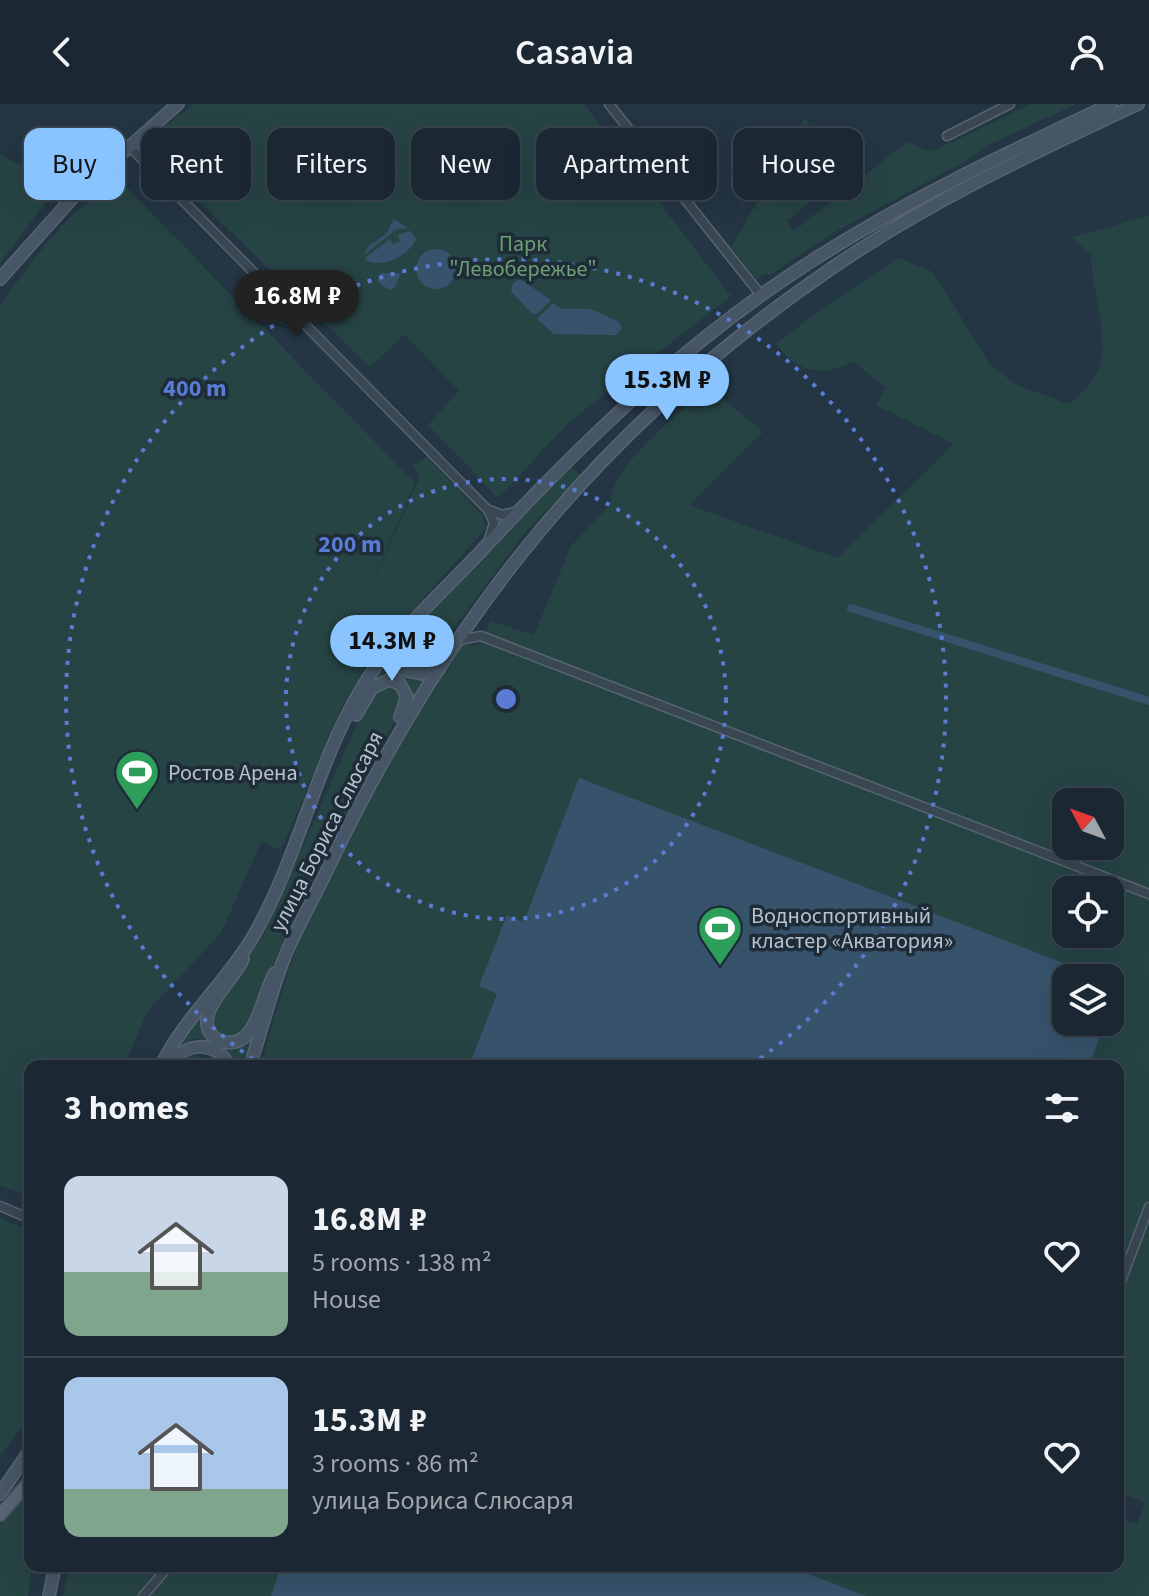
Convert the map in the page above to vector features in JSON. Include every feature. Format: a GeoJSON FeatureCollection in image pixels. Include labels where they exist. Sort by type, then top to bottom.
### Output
{"type":"FeatureCollection","features":[{"type":"Feature","properties":{"kind":"main road"},"geometry":{"type":"LineString","coordinates":[[0,279],[54,217],[128,145],[178,104]]}},
{"type":"Feature","properties":{"kind":"main road","name":"улица Бориса Слюсаря"},"geometry":{"type":"LineString","coordinates":[[164,1060],[186,1022],[255,933],[334,744],[373,671],[432,603],[568,459],[616,414],[761,295],[918,197],[1111,104]]}},
{"type":"Feature","properties":{"kind":"main road","name":"улица Бориса Слюсаря"},"geometry":{"type":"LineString","coordinates":[[252,1060],[286,955],[386,753],[458,637],[516,557],[586,477],[638,424],[728,345],[833,267],[931,206],[1138,104]]}},
{"type":"Feature","properties":{"kind":"main road"},"geometry":{"type":"LineString","coordinates":[[432,603],[430,612],[401,646],[398,660],[403,670],[415,675],[428,670],[453,637],[458,637]]}},
{"type":"Feature","properties":{"kind":"main road"},"geometry":{"type":"LineString","coordinates":[[334,744],[344,740],[372,688],[389,680],[400,684],[407,697],[385,745],[386,753]]}},
{"type":"Feature","properties":{"kind":"main road"},"geometry":{"type":"LineString","coordinates":[[255,933],[240,968],[207,1016],[206,1023],[213,1037],[226,1043],[238,1043],[249,1035],[267,985],[286,955]]}},
{"type":"Feature","properties":{"kind":"main road"},"geometry":{"type":"LineString","coordinates":[[174,1060],[179,1053],[197,1046],[216,1050],[225,1060]]}},
{"type":"Feature","properties":{"kind":"main road"},"geometry":{"type":"LineString","coordinates":[[0,1494],[24,1459]]}},
{"type":"Feature","properties":{"kind":"main road"},"geometry":{"type":"LineString","coordinates":[[0,1515],[24,1488]]}},
{"type":"Feature","properties":{"kind":"main road"},"geometry":{"type":"LineString","coordinates":[[49,1596],[54,1572]]}},
{"type":"Feature","properties":{"kind":"street"},"geometry":{"type":"LineString","coordinates":[[609,104],[761,295]]}},
{"type":"Feature","properties":{"kind":"street"},"geometry":{"type":"LineString","coordinates":[[947,136],[1010,104]]}},
{"type":"Feature","properties":{"kind":"street"},"geometry":{"type":"LineString","coordinates":[[128,145],[488,510],[502,515],[519,510]]}},
{"type":"Feature","properties":{"kind":"street"},"geometry":{"type":"LineString","coordinates":[[482,550],[493,530],[488,510]]}},
{"type":"Feature","properties":{"kind":"street"},"geometry":{"type":"LineString","coordinates":[[477,611],[481,636]]}},
{"type":"Feature","properties":{"kind":"street"},"geometry":{"type":"LineString","coordinates":[[458,637],[481,636],[1149,894]]}},
{"type":"Feature","properties":{"kind":"street"},"geometry":{"type":"LineString","coordinates":[[0,1206],[24,1216]]}},
{"type":"Feature","properties":{"kind":"street"},"geometry":{"type":"LineString","coordinates":[[1124,1273],[1149,1207]]}},
{"type":"Feature","properties":{"kind":"street"},"geometry":{"type":"LineString","coordinates":[[143,1596],[163,1572]]}},
{"type":"Feature","properties":{"kind":"green space","name":"Парк \"Левобережье\""},"geometry":{"type":"Polygon","coordinates":[[[194,104],[584,104],[602,128],[536,128],[536,200],[658,200],[731,296],[568,423],[498,498],[428,425],[459,391],[404,334],[370,367],[198,200],[251,200],[251,128],[163,128],[194,104]]]}},
{"type":"Feature","properties":{"kind":"green space"},"geometry":{"type":"Polygon","coordinates":[[[1031,104],[1076,104],[990,144],[968,160],[838,230],[770,275],[765,273],[757,280],[731,248],[758,200],[813,200],[787,221],[794,231],[833,200],[863,200],[863,177],[907,142],[931,152],[1031,104]]]}},
{"type":"Feature","properties":{"kind":"green space"},"geometry":{"type":"Polygon","coordinates":[[[805,117],[810,125],[799,128],[805,117]]]}},
{"type":"Feature","properties":{"kind":"green space"},"geometry":{"type":"Polygon","coordinates":[[[0,154],[24,168],[24,200],[47,200],[0,263],[0,154]]]}},
{"type":"Feature","properties":{"kind":"green space","name":"Ростов Арена"},"geometry":{"type":"Polygon","coordinates":[[[127,188],[415,483],[357,620],[420,476],[412,466],[427,457],[482,515],[486,528],[370,658],[340,711],[281,850],[261,842],[221,933],[147,1012],[127,1060],[24,1060],[24,1195],[0,1185],[0,305],[46,244],[91,200],[125,200],[127,188]]]}},
{"type":"Feature","properties":{"kind":"green space"},"geometry":{"type":"Polygon","coordinates":[[[1149,216],[1149,1596],[63,1596],[68,1572],[1124,1572],[1124,1519],[1137,1525],[1145,1502],[1124,1495],[1124,1060],[262,1060],[294,955],[329,874],[416,719],[463,645],[479,645],[491,621],[534,635],[571,546],[611,504],[613,490],[621,474],[665,425],[709,387],[763,432],[689,505],[837,558],[954,444],[876,405],[886,388],[853,361],[831,370],[811,370],[793,361],[776,344],[823,308],[899,258],[933,272],[990,365],[1017,385],[1069,404],[1083,392],[1100,366],[1102,340],[1091,255],[1072,237],[1149,216]]]}},
{"type":"Feature","properties":{"kind":"green space"},"geometry":{"type":"Polygon","coordinates":[[[569,465],[581,475],[527,530],[431,659],[420,665],[410,664],[404,656],[408,638],[569,465]]]}},
{"type":"Feature","properties":{"kind":"green space"},"geometry":{"type":"Polygon","coordinates":[[[391,655],[402,675],[427,679],[414,699],[402,680],[375,678],[391,655]]]}},
{"type":"Feature","properties":{"kind":"green space"},"geometry":{"type":"Polygon","coordinates":[[[386,684],[401,690],[402,708],[297,912],[249,1027],[242,1037],[224,1040],[211,1029],[212,1010],[265,932],[360,717],[373,692],[386,684]]]}},
{"type":"Feature","properties":{"kind":"green space"},"geometry":{"type":"Polygon","coordinates":[[[200,1012],[204,1026],[214,1040],[193,1039],[179,1045],[200,1012]]]}},
{"type":"Feature","properties":{"kind":"green space"},"geometry":{"type":"Polygon","coordinates":[[[251,1040],[245,1060],[234,1060],[222,1044],[251,1040]]]}},
{"type":"Feature","properties":{"kind":"green space"},"geometry":{"type":"Polygon","coordinates":[[[192,1055],[213,1060],[184,1060],[192,1055]]]}},
{"type":"Feature","properties":{"kind":"green space"},"geometry":{"type":"Polygon","coordinates":[[[0,1218],[24,1228],[24,1424],[0,1456],[0,1218]]]}},
{"type":"Feature","properties":{"kind":"green space"},"geometry":{"type":"Polygon","coordinates":[[[24,1496],[24,1572],[31,1572],[28,1596],[0,1596],[0,1525],[24,1496]]]}},
{"type":"Feature","properties":{"kind":"water"},"geometry":{"type":"Polygon","coordinates":[[[394,219],[408,228],[395,230],[364,255],[368,247],[387,233],[394,219]]]}},
{"type":"Feature","properties":{"kind":"water"},"geometry":{"type":"Polygon","coordinates":[[[410,231],[416,239],[402,255],[381,263],[365,258],[390,239],[392,244],[400,242],[398,235],[410,231]]]}},
{"type":"Feature","properties":{"kind":"water"},"geometry":{"type":"Polygon","coordinates":[[[436,249],[450,255],[456,269],[450,283],[436,289],[422,283],[416,269],[422,255],[436,249]]]}},
{"type":"Feature","properties":{"kind":"water"},"geometry":{"type":"Polygon","coordinates":[[[382,273],[401,273],[395,287],[389,290],[377,281],[382,273]]]}},
{"type":"Feature","properties":{"kind":"water"},"geometry":{"type":"Polygon","coordinates":[[[520,279],[551,300],[537,314],[532,314],[511,291],[513,283],[520,279]]]}},
{"type":"Feature","properties":{"kind":"water"},"geometry":{"type":"Polygon","coordinates":[[[553,303],[562,309],[591,309],[619,322],[622,328],[616,335],[554,334],[537,319],[553,303]]]}},
{"type":"Feature","properties":{"kind":"water"},"geometry":{"type":"Polygon","coordinates":[[[579,778],[1066,964],[1052,964],[1052,1036],[1100,1036],[1091,1060],[471,1060],[497,994],[479,986],[507,915],[524,922],[579,778]]]}},
{"type":"Feature","properties":{"kind":"water"},"geometry":{"type":"Polygon","coordinates":[[[279,1572],[804,1572],[866,1596],[271,1596],[279,1572]]]}},
{"type":"Feature","properties":{"kind":"waterway"},"geometry":{"type":"LineString","coordinates":[[851,608],[1149,701]]}},
{"type":"Feature","properties":{"kind":"place","name":"Ростов Арена"},"geometry":{"type":"Point","coordinates":[137,811]}},
{"type":"Feature","properties":{"kind":"place","name":"Водноспортивный кластер «Акватория»"},"geometry":{"type":"Point","coordinates":[720,967]}}]}
